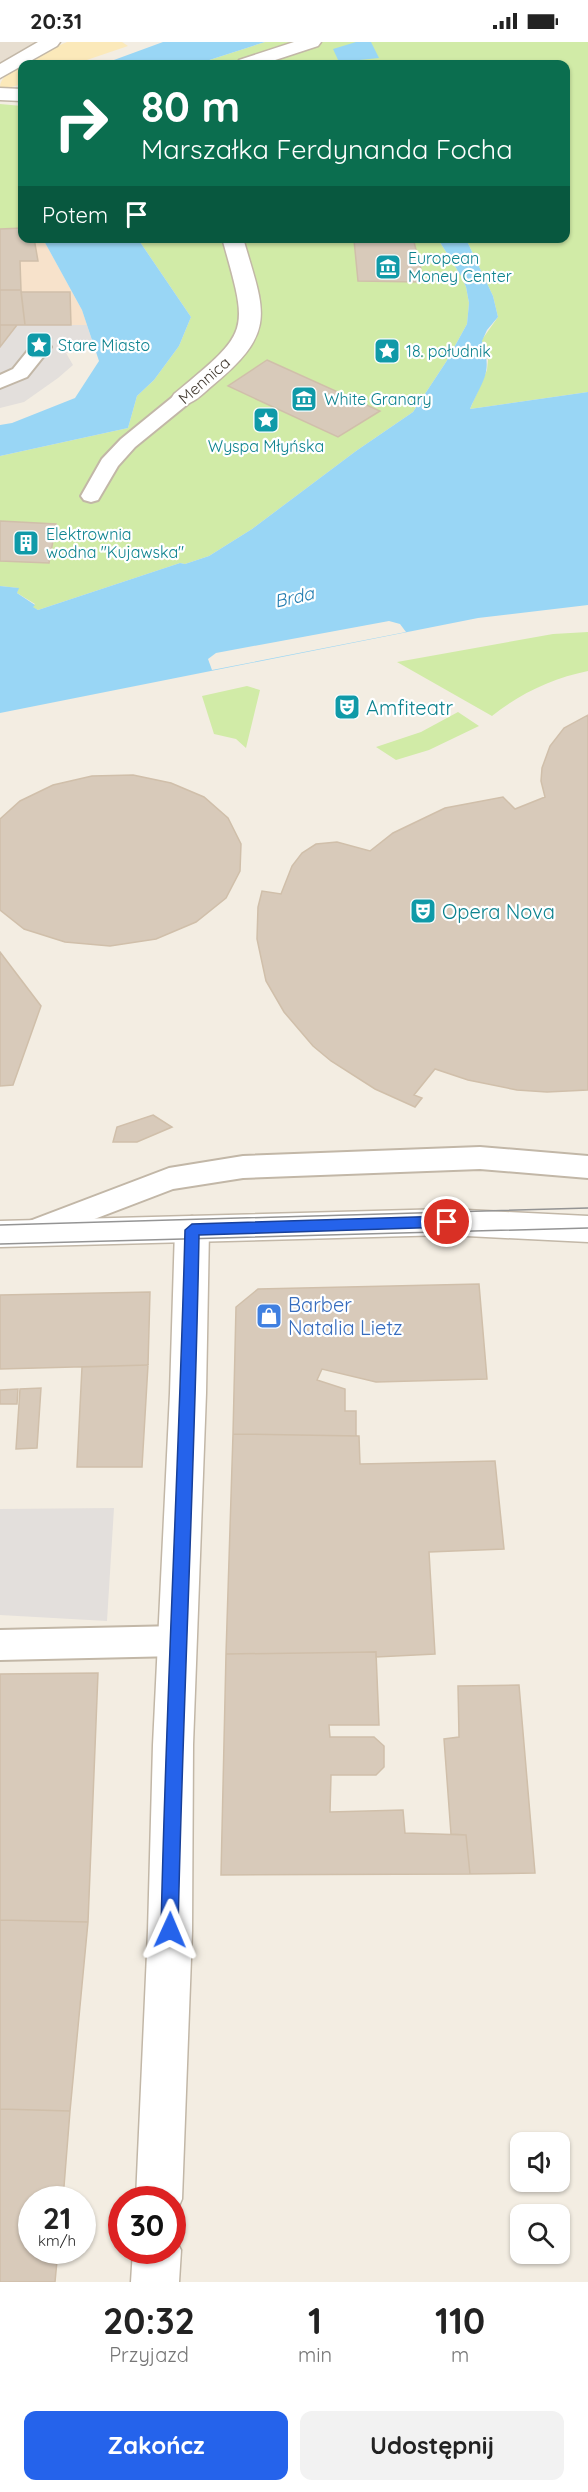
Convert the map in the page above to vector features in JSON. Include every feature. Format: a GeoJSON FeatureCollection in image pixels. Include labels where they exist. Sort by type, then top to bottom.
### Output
{"type":"FeatureCollection","features":[{"type":"Feature","properties":{"kind":"street"},"geometry":{"type":"LineString","coordinates":[[20,60],[51,42]]}},
{"type":"Feature","properties":{"kind":"street"},"geometry":{"type":"LineString","coordinates":[[258,60],[312,42]]}},
{"type":"Feature","properties":{"kind":"street"},"geometry":{"type":"LineString","coordinates":[[0,72],[18,61]]}},
{"type":"Feature","properties":{"kind":"street"},"geometry":{"type":"LineString","coordinates":[[0,94],[18,95]]}},
{"type":"Feature","properties":{"kind":"street","name":"Mennica"},"geometry":{"type":"LineString","coordinates":[[182,399],[234,354],[251,328],[252,307],[233,243]]}},
{"type":"Feature","properties":{"kind":"street"},"geometry":{"type":"LineString","coordinates":[[14,1233],[447,1222],[588,1207]]}},
{"type":"Feature","properties":{"kind":"street"},"geometry":{"type":"LineString","coordinates":[[447,1222],[588,1229]]}},
{"type":"Feature","properties":{"kind":"street"},"geometry":{"type":"LineString","coordinates":[[159,2186],[189,1393],[192,1230]]}},
{"type":"Feature","properties":{"kind":"street"},"geometry":{"type":"LineString","coordinates":[[155,2282],[156,2264]]}},
{"type":"Feature","properties":{"kind":"lane"},"geometry":{"type":"LineString","coordinates":[[0,382],[20,373],[41,347]]}},
{"type":"Feature","properties":{"kind":"lane","name":"Mennica"},"geometry":{"type":"LineString","coordinates":[[91,496],[109,463],[128,443],[182,399]]}},
{"type":"Feature","properties":{"kind":"lane"},"geometry":{"type":"LineString","coordinates":[[14,1233],[169,1179],[243,1167],[480,1158],[588,1167]]}},
{"type":"Feature","properties":{"kind":"lane"},"geometry":{"type":"LineString","coordinates":[[0,1645],[178,1641]]}},
{"type":"Feature","properties":{"kind":"shaded area"},"geometry":{"type":"Polygon","coordinates":[[[0,42],[51,42],[18,60],[0,72],[0,42]]]}},
{"type":"Feature","properties":{"kind":"shaded area"},"geometry":{"type":"Polygon","coordinates":[[[18,228],[18,243],[45,243],[82,310],[87,325],[0,325],[0,229],[18,228]]]}},
{"type":"Feature","properties":{"kind":"shaded area"},"geometry":{"type":"Polygon","coordinates":[[[17,325],[87,325],[94,347],[66,353],[73,365],[58,378],[24,402],[0,408],[0,347],[17,325]]]}},
{"type":"Feature","properties":{"kind":"shaded area"},"geometry":{"type":"Polygon","coordinates":[[[114,1508],[107,1621],[0,1615],[0,1509],[114,1508]]]}},
{"type":"Feature","properties":{"kind":"green space"},"geometry":{"type":"Polygon","coordinates":[[[265,42],[588,42],[588,392],[470,409],[487,370],[488,360],[481,341],[498,317],[493,296],[468,243],[570,243],[570,60],[209,60],[265,42]]]}},
{"type":"Feature","properties":{"kind":"green space"},"geometry":{"type":"Polygon","coordinates":[[[0,104],[18,106],[18,228],[0,229],[0,104]]]}},
{"type":"Feature","properties":{"kind":"green space","name":"Wyspa Młyńska"},"geometry":{"type":"Polygon","coordinates":[[[141,243],[440,243],[461,276],[469,303],[467,324],[446,362],[413,412],[356,451],[252,529],[209,556],[185,564],[180,563],[38,610],[32,607],[35,604],[17,593],[18,588],[0,586],[0,456],[128,428],[137,396],[154,380],[179,346],[191,317],[141,243]]]}},
{"type":"Feature","properties":{"kind":"green space"},"geometry":{"type":"Polygon","coordinates":[[[588,632],[588,671],[537,688],[492,716],[397,662],[553,634],[588,632]]]}},
{"type":"Feature","properties":{"kind":"green space"},"geometry":{"type":"Polygon","coordinates":[[[247,686],[260,690],[246,748],[236,739],[214,734],[202,696],[247,686]]]}},
{"type":"Feature","properties":{"kind":"green space"},"geometry":{"type":"Polygon","coordinates":[[[458,712],[479,726],[429,750],[396,760],[376,747],[421,732],[458,712]]]}},
{"type":"Feature","properties":{"kind":"sand"},"geometry":{"type":"Polygon","coordinates":[[[67,42],[122,42],[128,46],[87,60],[29,60],[67,42]]]}},
{"type":"Feature","properties":{"kind":"sand"},"geometry":{"type":"Polygon","coordinates":[[[18,66],[18,85],[8,88],[0,87],[8,73],[18,66]]]}},
{"type":"Feature","properties":{"kind":"water"},"geometry":{"type":"Polygon","coordinates":[[[163,42],[265,42],[209,60],[114,60],[163,42]]]}},
{"type":"Feature","properties":{"kind":"water"},"geometry":{"type":"Polygon","coordinates":[[[356,42],[371,42],[379,58],[338,60],[333,49],[356,42]]]}},
{"type":"Feature","properties":{"kind":"water"},"geometry":{"type":"Polygon","coordinates":[[[45,243],[141,243],[191,317],[179,346],[154,380],[137,396],[128,428],[0,456],[0,425],[12,423],[75,398],[99,361],[82,310],[45,243]]]}},
{"type":"Feature","properties":{"kind":"water","name":"Brda"},"geometry":{"type":"Polygon","coordinates":[[[440,243],[468,243],[493,296],[498,317],[487,330],[482,341],[487,361],[485,376],[470,409],[588,392],[588,605],[478,618],[0,713],[0,586],[19,588],[17,593],[35,605],[33,607],[38,610],[180,563],[185,564],[209,556],[252,529],[356,451],[413,412],[446,362],[467,324],[469,303],[461,276],[440,243]]]}},
{"type":"Feature","properties":{"kind":"pier"},"geometry":{"type":"Polygon","coordinates":[[[389,621],[400,624],[406,632],[212,670],[208,659],[216,653],[389,621]]]}},
{"type":"Feature","properties":{"kind":"building"},"geometry":{"type":"Polygon","coordinates":[[[18,228],[18,243],[35,243],[38,261],[20,261],[21,290],[0,290],[0,229],[18,228]]]}},
{"type":"Feature","properties":{"kind":"building","name":"European Money Center"},"geometry":{"type":"Polygon","coordinates":[[[354,243],[414,243],[423,277],[421,282],[358,281],[354,243]]]}},
{"type":"Feature","properties":{"kind":"building"},"geometry":{"type":"Polygon","coordinates":[[[0,290],[21,290],[25,325],[0,325],[0,290]]]}},
{"type":"Feature","properties":{"kind":"building"},"geometry":{"type":"Polygon","coordinates":[[[21,292],[70,292],[71,325],[25,325],[21,292]]]}},
{"type":"Feature","properties":{"kind":"building"},"geometry":{"type":"Polygon","coordinates":[[[0,325],[17,325],[0,347],[0,325]]]}},
{"type":"Feature","properties":{"kind":"building","name":"White Granary"},"geometry":{"type":"Polygon","coordinates":[[[267,360],[380,411],[338,437],[228,386],[267,360]]]}},
{"type":"Feature","properties":{"kind":"building","name":"Elektrownia wodna \"Kujawska\""},"geometry":{"type":"Polygon","coordinates":[[[0,521],[56,524],[49,563],[0,561],[0,521]]]}},
{"type":"Feature","properties":{"kind":"building","name":"Opera Nova"},"geometry":{"type":"Polygon","coordinates":[[[588,715],[588,1090],[547,1092],[517,1090],[468,1080],[435,1069],[414,1095],[422,1098],[415,1107],[375,1089],[331,1061],[313,1046],[284,1012],[266,981],[257,939],[258,907],[262,891],[281,894],[292,866],[302,853],[316,844],[337,842],[370,851],[393,833],[445,808],[503,797],[515,809],[545,797],[541,781],[542,768],[550,746],[564,728],[588,715]]]}},
{"type":"Feature","properties":{"kind":"building"},"geometry":{"type":"Polygon","coordinates":[[[133,775],[171,783],[204,797],[228,818],[241,844],[240,871],[226,898],[196,922],[156,939],[110,946],[65,942],[24,929],[0,910],[0,819],[20,801],[53,785],[92,776],[133,775]]]}},
{"type":"Feature","properties":{"kind":"building"},"geometry":{"type":"Polygon","coordinates":[[[0,952],[41,1006],[13,1085],[0,1086],[0,952]]]}},
{"type":"Feature","properties":{"kind":"building"},"geometry":{"type":"Polygon","coordinates":[[[153,1115],[172,1127],[137,1142],[113,1142],[117,1127],[153,1115]]]}},
{"type":"Feature","properties":{"kind":"building"},"geometry":{"type":"Polygon","coordinates":[[[479,1284],[487,1379],[376,1382],[322,1369],[317,1380],[345,1389],[345,1411],[356,1411],[356,1436],[233,1434],[236,1307],[258,1289],[479,1284]]]}},
{"type":"Feature","properties":{"kind":"building"},"geometry":{"type":"Polygon","coordinates":[[[150,1292],[148,1365],[0,1369],[0,1295],[150,1292]]]}},
{"type":"Feature","properties":{"kind":"building"},"geometry":{"type":"Polygon","coordinates":[[[148,1365],[142,1467],[77,1467],[82,1367],[148,1365]]]}},
{"type":"Feature","properties":{"kind":"building"},"geometry":{"type":"Polygon","coordinates":[[[41,1388],[37,1448],[16,1449],[20,1389],[41,1388]]]}},
{"type":"Feature","properties":{"kind":"building"},"geometry":{"type":"Polygon","coordinates":[[[18,1389],[17,1404],[0,1404],[0,1390],[18,1389]]]}},
{"type":"Feature","properties":{"kind":"building"},"geometry":{"type":"Polygon","coordinates":[[[233,1434],[359,1436],[360,1464],[495,1461],[504,1549],[429,1552],[435,1654],[376,1657],[376,1652],[226,1654],[233,1434]]]}},
{"type":"Feature","properties":{"kind":"building"},"geometry":{"type":"Polygon","coordinates":[[[376,1652],[379,1725],[329,1725],[330,1737],[374,1737],[384,1746],[384,1767],[376,1775],[331,1775],[330,1812],[403,1810],[405,1833],[466,1835],[470,1874],[221,1875],[226,1654],[376,1652]]]}},
{"type":"Feature","properties":{"kind":"building"},"geometry":{"type":"Polygon","coordinates":[[[98,1673],[88,1922],[0,1920],[0,1674],[98,1673]]]}},
{"type":"Feature","properties":{"kind":"building"},"geometry":{"type":"Polygon","coordinates":[[[519,1685],[535,1873],[470,1874],[466,1835],[451,1834],[444,1739],[459,1737],[458,1686],[519,1685]]]}},
{"type":"Feature","properties":{"kind":"building"},"geometry":{"type":"Polygon","coordinates":[[[0,1920],[88,1922],[70,2111],[0,2109],[0,1920]]]}},
{"type":"Feature","properties":{"kind":"building"},"geometry":{"type":"Polygon","coordinates":[[[0,2109],[70,2111],[64,2186],[18,2186],[18,2264],[57,2264],[55,2282],[0,2282],[0,2109]]]}},
{"type":"Feature","properties":{"kind":"tram line"},"geometry":{"type":"LineString","coordinates":[[0,1225],[588,1208]]}},
{"type":"Feature","properties":{"kind":"tram line"},"geometry":{"type":"LineString","coordinates":[[0,1244],[588,1228]]}},
{"type":"Feature","properties":{"kind":"place","name":"European Money Center"},"geometry":{"type":"Point","coordinates":[388,267]}},
{"type":"Feature","properties":{"kind":"place","name":"Stare Miasto"},"geometry":{"type":"Point","coordinates":[39,345]}},
{"type":"Feature","properties":{"kind":"place","name":"18. południk"},"geometry":{"type":"Point","coordinates":[387,351]}},
{"type":"Feature","properties":{"kind":"place","name":"White Granary"},"geometry":{"type":"Point","coordinates":[304,399]}},
{"type":"Feature","properties":{"kind":"place","name":"Wyspa Młyńska"},"geometry":{"type":"Point","coordinates":[266,420]}},
{"type":"Feature","properties":{"kind":"place","name":"Elektrownia wodna \"Kujawska\""},"geometry":{"type":"Point","coordinates":[26,543]}},
{"type":"Feature","properties":{"kind":"place","name":"Amfiteatr"},"geometry":{"type":"Point","coordinates":[347,707]}},
{"type":"Feature","properties":{"kind":"place","name":"Opera Nova"},"geometry":{"type":"Point","coordinates":[423,911]}},
{"type":"Feature","properties":{"kind":"place","name":"Barber Natalia Lietz"},"geometry":{"type":"Point","coordinates":[269,1316]}},
{"type":"Feature","properties":{"kind":"route"},"geometry":{"type":"LineString","coordinates":[[170,1930],[173,1745],[189,1393],[192,1230],[447,1222]]}}]}
